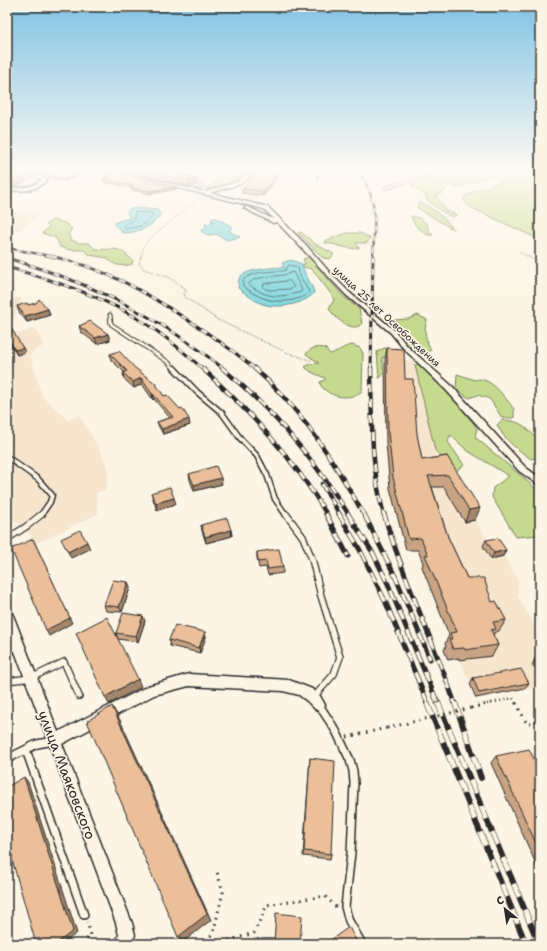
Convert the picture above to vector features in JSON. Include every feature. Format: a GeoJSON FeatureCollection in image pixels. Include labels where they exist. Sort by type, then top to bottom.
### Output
{"type":"FeatureCollection","features":[{"type":"Feature","properties":{"kind":"street","name":"улица 25 лет Освобождения"},"geometry":{"type":"LineString","coordinates":[[273,215],[348,294],[372,312],[393,332],[406,348],[449,388],[522,469],[540,483]]}},
{"type":"Feature","properties":{"kind":"street","name":"улица Маяковского"},"geometry":{"type":"LineString","coordinates":[[7,615],[125,940]]}},
{"type":"Feature","properties":{"kind":"street"},"geometry":{"type":"LineString","coordinates":[[54,741],[152,690],[189,680],[297,687],[306,691],[317,701]]}},
{"type":"Feature","properties":{"kind":"lane"},"geometry":{"type":"LineString","coordinates":[[110,315],[111,324],[168,362],[197,392],[222,413],[240,438],[257,456],[268,474],[275,499],[303,537],[312,559],[320,596],[340,657],[339,666],[317,701],[336,731],[350,760],[353,771],[354,783],[351,852],[345,907],[348,921],[362,944]]}},
{"type":"Feature","properties":{"kind":"lane"},"geometry":{"type":"LineString","coordinates":[[7,457],[18,467],[42,482],[52,495],[50,502],[36,518],[7,539]]}},
{"type":"Feature","properties":{"kind":"lane"},"geometry":{"type":"LineString","coordinates":[[7,657],[17,640]]}},
{"type":"Feature","properties":{"kind":"lane"},"geometry":{"type":"LineString","coordinates":[[7,681],[31,678],[64,662],[79,696]]}},
{"type":"Feature","properties":{"kind":"lane"},"geometry":{"type":"LineString","coordinates":[[7,759],[37,744],[54,741]]}},
{"type":"Feature","properties":{"kind":"lane"},"geometry":{"type":"LineString","coordinates":[[26,750],[84,915]]}},
{"type":"Feature","properties":{"kind":"path"},"geometry":{"type":"LineString","coordinates":[[178,215],[148,240],[144,246],[140,263],[144,269],[168,277],[187,290],[184,293],[185,297],[218,320],[286,352],[312,361]]}},
{"type":"Feature","properties":{"kind":"path"},"geometry":{"type":"LineString","coordinates":[[519,252],[540,263]]}},
{"type":"Feature","properties":{"kind":"path"},"geometry":{"type":"LineString","coordinates":[[346,738],[513,698],[527,724],[540,721]]}},
{"type":"Feature","properties":{"kind":"path"},"geometry":{"type":"LineString","coordinates":[[200,944],[213,934],[218,913],[222,892],[217,872]]}},
{"type":"Feature","properties":{"kind":"path"},"geometry":{"type":"LineString","coordinates":[[216,944],[254,933],[268,905],[325,896],[348,921]]}},
{"type":"Feature","properties":{"kind":"path"},"geometry":{"type":"LineString","coordinates":[[82,944],[91,935],[84,915]]}},
{"type":"Feature","properties":{"kind":"shaded area"},"geometry":{"type":"Polygon","coordinates":[[[7,215],[39,215],[9,238],[7,238],[7,215]]]}},
{"type":"Feature","properties":{"kind":"shaded area"},"geometry":{"type":"Polygon","coordinates":[[[7,298],[22,298],[9,331],[20,333],[35,328],[44,345],[30,354],[42,396],[68,420],[79,415],[97,445],[109,470],[105,490],[96,493],[98,514],[37,543],[20,524],[7,517],[7,298]]]}},
{"type":"Feature","properties":{"kind":"shaded area"},"geometry":{"type":"Polygon","coordinates":[[[385,359],[414,361],[424,379],[436,459],[490,544],[496,544],[518,579],[518,596],[540,636],[540,683],[534,689],[525,688],[476,698],[459,658],[448,660],[444,650],[447,649],[445,644],[452,642],[422,567],[424,566],[418,550],[406,550],[390,489],[386,444],[385,359]]]}},
{"type":"Feature","properties":{"kind":"green space"},"geometry":{"type":"Polygon","coordinates":[[[430,215],[440,215],[454,230],[430,215]]]}},
{"type":"Feature","properties":{"kind":"green space"},"geometry":{"type":"Polygon","coordinates":[[[488,215],[540,215],[540,240],[488,215]]]}},
{"type":"Feature","properties":{"kind":"green space"},"geometry":{"type":"Polygon","coordinates":[[[411,216],[426,223],[429,228],[429,232],[433,235],[428,235],[415,225],[411,216]]]}},
{"type":"Feature","properties":{"kind":"green space"},"geometry":{"type":"Polygon","coordinates":[[[53,220],[65,223],[72,229],[68,235],[71,240],[79,243],[89,243],[95,249],[119,250],[133,261],[132,264],[118,265],[112,263],[107,258],[90,255],[84,250],[70,250],[60,247],[56,238],[42,233],[49,227],[46,224],[53,220]]]}},
{"type":"Feature","properties":{"kind":"green space"},"geometry":{"type":"Polygon","coordinates":[[[301,232],[315,244],[334,254],[330,259],[323,258],[298,233],[301,232]]]}},
{"type":"Feature","properties":{"kind":"green space"},"geometry":{"type":"Polygon","coordinates":[[[347,233],[360,233],[370,238],[367,243],[356,243],[359,248],[350,248],[325,243],[325,240],[332,240],[332,238],[347,233]]]}},
{"type":"Feature","properties":{"kind":"green space"},"geometry":{"type":"Polygon","coordinates":[[[309,257],[344,297],[359,309],[362,323],[354,327],[349,326],[339,320],[331,312],[329,308],[334,300],[331,294],[312,269],[300,266],[305,264],[303,259],[309,257]]]}},
{"type":"Feature","properties":{"kind":"green space"},"geometry":{"type":"Polygon","coordinates":[[[418,315],[427,320],[425,328],[431,350],[425,352],[419,352],[413,349],[398,335],[391,325],[394,320],[408,319],[418,315]]]}},
{"type":"Feature","properties":{"kind":"green space"},"geometry":{"type":"Polygon","coordinates":[[[352,345],[360,348],[363,353],[362,391],[352,396],[341,397],[325,390],[321,386],[320,382],[325,380],[325,378],[311,372],[305,367],[310,364],[319,363],[306,354],[314,348],[325,348],[330,354],[352,345]]]}},
{"type":"Feature","properties":{"kind":"green space"},"geometry":{"type":"Polygon","coordinates":[[[384,348],[393,350],[389,358],[382,357],[384,373],[379,378],[377,352],[384,348]]]}},
{"type":"Feature","properties":{"kind":"green space"},"geometry":{"type":"Polygon","coordinates":[[[422,364],[451,395],[477,428],[475,437],[540,492],[540,535],[516,537],[492,497],[493,488],[509,476],[468,451],[450,435],[448,442],[464,465],[455,472],[449,469],[435,450],[415,365],[422,364]]]}},
{"type":"Feature","properties":{"kind":"green space"},"geometry":{"type":"Polygon","coordinates":[[[457,374],[475,380],[480,379],[486,381],[497,388],[514,409],[514,418],[502,418],[490,399],[478,395],[469,398],[456,389],[457,374]]]}},
{"type":"Feature","properties":{"kind":"green space"},"geometry":{"type":"Polygon","coordinates":[[[502,420],[515,422],[524,426],[540,441],[540,457],[531,459],[512,444],[504,436],[497,425],[502,420]]]}},
{"type":"Feature","properties":{"kind":"water"},"geometry":{"type":"Polygon","coordinates":[[[129,215],[160,215],[149,226],[133,232],[122,233],[121,230],[114,225],[116,222],[130,218],[129,215]]]}},
{"type":"Feature","properties":{"kind":"water"},"geometry":{"type":"Polygon","coordinates":[[[212,218],[216,218],[233,227],[229,231],[240,237],[227,240],[216,234],[208,235],[201,231],[206,227],[205,224],[216,222],[211,221],[212,218]]]}},
{"type":"Feature","properties":{"kind":"water"},"geometry":{"type":"Polygon","coordinates":[[[291,260],[302,264],[304,272],[314,293],[309,297],[290,305],[275,306],[256,301],[238,288],[239,279],[242,275],[260,269],[284,267],[282,263],[291,260]]]}},
{"type":"Feature","properties":{"kind":"building"},"geometry":{"type":"Polygon","coordinates":[[[39,299],[48,309],[25,316],[17,306],[27,303],[28,305],[36,303],[39,299]]]}},
{"type":"Feature","properties":{"kind":"building"},"geometry":{"type":"Polygon","coordinates":[[[90,321],[108,334],[95,338],[79,326],[90,321]]]}},
{"type":"Feature","properties":{"kind":"building"},"geometry":{"type":"Polygon","coordinates":[[[8,323],[23,348],[15,350],[7,336],[8,323]]]}},
{"type":"Feature","properties":{"kind":"building"},"geometry":{"type":"Polygon","coordinates":[[[387,348],[404,349],[405,379],[413,379],[417,434],[422,460],[447,456],[480,508],[469,510],[448,475],[428,476],[448,537],[467,578],[484,578],[492,602],[496,601],[506,620],[493,622],[496,629],[491,630],[498,645],[465,650],[464,648],[453,649],[449,639],[452,639],[450,633],[457,632],[425,555],[428,555],[421,538],[409,539],[393,477],[388,432],[387,348]]]}},
{"type":"Feature","properties":{"kind":"building"},"geometry":{"type":"Polygon","coordinates":[[[119,351],[135,368],[155,383],[164,396],[167,395],[180,409],[182,408],[189,419],[162,429],[157,422],[173,417],[152,394],[141,378],[133,382],[123,373],[127,371],[110,354],[119,351]]]}},
{"type":"Feature","properties":{"kind":"building"},"geometry":{"type":"Polygon","coordinates":[[[216,466],[221,478],[194,485],[189,474],[216,466]]]}},
{"type":"Feature","properties":{"kind":"building"},"geometry":{"type":"Polygon","coordinates":[[[170,487],[174,498],[156,503],[151,493],[170,487]]]}},
{"type":"Feature","properties":{"kind":"building"},"geometry":{"type":"Polygon","coordinates":[[[227,518],[231,530],[205,537],[201,525],[227,518]]]}},
{"type":"Feature","properties":{"kind":"building"},"geometry":{"type":"Polygon","coordinates":[[[80,530],[87,542],[68,552],[61,539],[80,530]]]}},
{"type":"Feature","properties":{"kind":"building"},"geometry":{"type":"Polygon","coordinates":[[[498,538],[506,550],[494,553],[486,540],[498,538]]]}},
{"type":"Feature","properties":{"kind":"building"},"geometry":{"type":"Polygon","coordinates":[[[33,539],[70,618],[46,630],[11,549],[33,539]]]}},
{"type":"Feature","properties":{"kind":"building"},"geometry":{"type":"Polygon","coordinates":[[[279,549],[283,567],[268,569],[266,561],[258,562],[257,552],[279,549]]]}},
{"type":"Feature","properties":{"kind":"building"},"geometry":{"type":"Polygon","coordinates":[[[113,580],[128,582],[119,607],[104,605],[113,580]]]}},
{"type":"Feature","properties":{"kind":"building"},"geometry":{"type":"Polygon","coordinates":[[[123,613],[143,616],[136,636],[116,633],[123,613]]]}},
{"type":"Feature","properties":{"kind":"building"},"geometry":{"type":"Polygon","coordinates":[[[107,617],[138,679],[105,697],[76,633],[107,617]]]}},
{"type":"Feature","properties":{"kind":"building"},"geometry":{"type":"Polygon","coordinates":[[[175,625],[205,632],[199,648],[169,640],[175,625]]]}},
{"type":"Feature","properties":{"kind":"building"},"geometry":{"type":"Polygon","coordinates":[[[540,648],[540,666],[534,663],[540,648]]]}},
{"type":"Feature","properties":{"kind":"building"},"geometry":{"type":"Polygon","coordinates":[[[521,669],[529,683],[479,693],[473,678],[521,669]]]}},
{"type":"Feature","properties":{"kind":"building"},"geometry":{"type":"Polygon","coordinates":[[[112,706],[207,914],[178,937],[87,721],[112,706]]]}},
{"type":"Feature","properties":{"kind":"building"},"geometry":{"type":"Polygon","coordinates":[[[529,749],[540,771],[540,852],[496,756],[529,749]]]}},
{"type":"Feature","properties":{"kind":"building"},"geometry":{"type":"Polygon","coordinates":[[[310,758],[335,761],[331,854],[304,851],[310,758]]]}},
{"type":"Feature","properties":{"kind":"building"},"geometry":{"type":"Polygon","coordinates":[[[24,777],[73,931],[56,944],[36,944],[7,842],[7,787],[24,777]]]}},
{"type":"Feature","properties":{"kind":"building"},"geometry":{"type":"Polygon","coordinates":[[[276,913],[302,916],[300,944],[274,944],[276,913]]]}},
{"type":"Feature","properties":{"kind":"building"},"geometry":{"type":"Polygon","coordinates":[[[349,927],[358,944],[334,944],[332,939],[349,927]]]}},
{"type":"Feature","properties":{"kind":"railway"},"geometry":{"type":"LineString","coordinates":[[373,257],[374,215]]}},
{"type":"Feature","properties":{"kind":"railway"},"geometry":{"type":"LineString","coordinates":[[7,248],[54,257]]}},
{"type":"Feature","properties":{"kind":"railway"},"geometry":{"type":"LineString","coordinates":[[371,368],[373,256]]}},
{"type":"Feature","properties":{"kind":"railway"},"geometry":{"type":"LineString","coordinates":[[54,257],[104,273],[136,288],[211,335],[255,369]]}},
{"type":"Feature","properties":{"kind":"railway"},"geometry":{"type":"LineString","coordinates":[[7,258],[66,278],[121,302],[148,316],[173,332],[224,369]]}},
{"type":"Feature","properties":{"kind":"railway"},"geometry":{"type":"LineString","coordinates":[[7,267],[62,284],[115,306],[155,330],[203,369]]}},
{"type":"Feature","properties":{"kind":"railway"},"geometry":{"type":"LineString","coordinates":[[202,368],[254,419],[286,455],[327,515]]}},
{"type":"Feature","properties":{"kind":"railway"},"geometry":{"type":"LineString","coordinates":[[222,368],[241,384],[292,436],[322,474],[349,515]]}},
{"type":"Feature","properties":{"kind":"railway"},"geometry":{"type":"LineString","coordinates":[[254,368],[302,418],[328,455],[364,515]]}},
{"type":"Feature","properties":{"kind":"railway"},"geometry":{"type":"LineString","coordinates":[[371,368],[374,460],[379,496],[384,515]]}},
{"type":"Feature","properties":{"kind":"railway"},"geometry":{"type":"LineString","coordinates":[[322,484],[340,515]]}},
{"type":"Feature","properties":{"kind":"railway"},"geometry":{"type":"LineString","coordinates":[[326,514],[348,556]]}},
{"type":"Feature","properties":{"kind":"railway"},"geometry":{"type":"LineString","coordinates":[[339,514],[360,550],[386,603],[428,704]]}},
{"type":"Feature","properties":{"kind":"railway"},"geometry":{"type":"LineString","coordinates":[[348,514],[373,553],[388,584],[438,704]]}},
{"type":"Feature","properties":{"kind":"railway"},"geometry":{"type":"LineString","coordinates":[[364,514],[396,578],[430,659]]}},
{"type":"Feature","properties":{"kind":"railway"},"geometry":{"type":"LineString","coordinates":[[384,514],[400,562],[455,704]]}},
{"type":"Feature","properties":{"kind":"railway"},"geometry":{"type":"LineString","coordinates":[[427,703],[526,944]]}},
{"type":"Feature","properties":{"kind":"railway"},"geometry":{"type":"LineString","coordinates":[[438,703],[539,944]]}},
{"type":"Feature","properties":{"kind":"railway"},"geometry":{"type":"LineString","coordinates":[[455,703],[481,778]]}}]}
